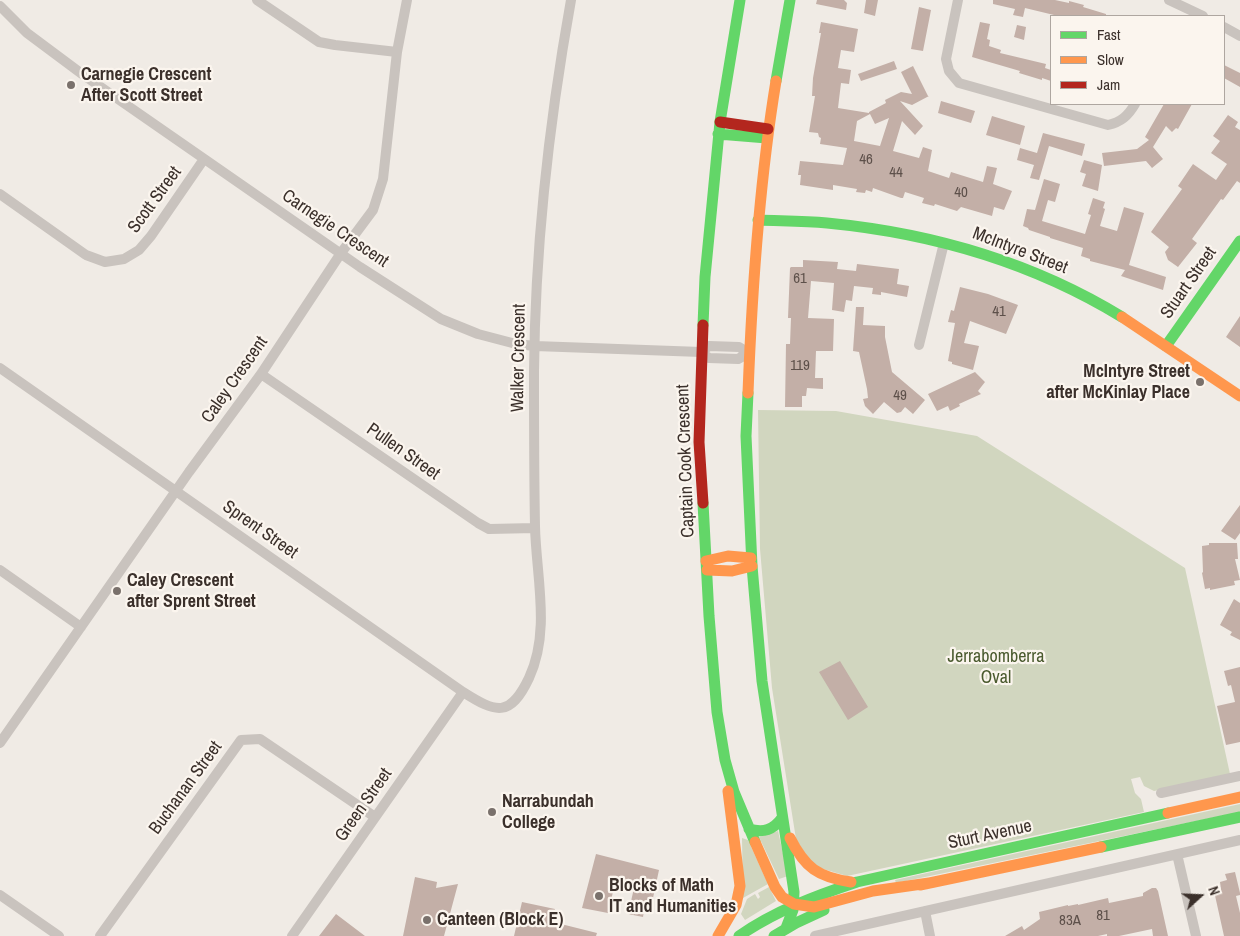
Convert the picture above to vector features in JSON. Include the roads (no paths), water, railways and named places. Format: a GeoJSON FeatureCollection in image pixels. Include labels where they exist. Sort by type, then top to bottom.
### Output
{"type":"FeatureCollection","features":[{"type":"Feature","properties":{"kind":"main road","name":"Captain Cook Crescent"},"geometry":{"type":"LineString","coordinates":[[740,0],[718,134],[705,277],[700,442],[709,616],[720,734],[734,792],[775,887],[782,897],[794,904]]}},
{"type":"Feature","properties":{"kind":"main road"},"geometry":{"type":"LineString","coordinates":[[786,928],[794,904],[794,892],[762,681],[752,562],[746,436],[749,353],[758,220],[768,134],[790,0]]}},
{"type":"Feature","properties":{"kind":"main road"},"geometry":{"type":"LineString","coordinates":[[720,122],[768,134]]}},
{"type":"Feature","properties":{"kind":"main road"},"geometry":{"type":"LineString","coordinates":[[718,134],[768,134]]}},
{"type":"Feature","properties":{"kind":"main road","name":"McIntyre Street"},"geometry":{"type":"LineString","coordinates":[[758,220],[825,223],[944,243],[987,255],[1047,278],[1116,313],[1240,396]]}},
{"type":"Feature","properties":{"kind":"main road","name":"Stuart Street"},"geometry":{"type":"LineString","coordinates":[[1166,346],[1240,241]]}},
{"type":"Feature","properties":{"kind":"main road"},"geometry":{"type":"LineString","coordinates":[[707,566],[728,556],[752,562]]}},
{"type":"Feature","properties":{"kind":"main road"},"geometry":{"type":"LineString","coordinates":[[718,936],[736,905],[740,886],[720,734]]}},
{"type":"Feature","properties":{"kind":"main road","name":"Sturt Avenue"},"geometry":{"type":"LineString","coordinates":[[739,936],[754,925],[794,904],[857,882],[1240,797]]}},
{"type":"Feature","properties":{"kind":"main road","name":"Sturt Avenue"},"geometry":{"type":"LineString","coordinates":[[774,936],[816,913],[840,905],[929,883],[1240,817]]}},
{"type":"Feature","properties":{"kind":"main road"},"geometry":{"type":"LineString","coordinates":[[749,829],[762,832],[768,831],[776,827],[782,818]]}},
{"type":"Feature","properties":{"kind":"main road"},"geometry":{"type":"LineString","coordinates":[[782,818],[795,850],[810,868],[828,878],[857,882]]}},
{"type":"Feature","properties":{"kind":"main road"},"geometry":{"type":"LineString","coordinates":[[794,904],[814,907],[873,891],[929,883]]}},
{"type":"Feature","properties":{"kind":"street"},"geometry":{"type":"LineString","coordinates":[[257,0],[319,42],[397,52]]}},
{"type":"Feature","properties":{"kind":"street","name":"Caley Crescent"},"geometry":{"type":"LineString","coordinates":[[0,743],[176,491],[261,374],[341,252],[373,210],[383,179],[397,52],[407,0]]}},
{"type":"Feature","properties":{"kind":"street","name":"Walker Crescent"},"geometry":{"type":"LineString","coordinates":[[506,707],[517,699],[529,679],[540,644],[541,619],[535,528],[536,289],[547,163],[571,0]]}},
{"type":"Feature","properties":{"kind":"street"},"geometry":{"type":"LineString","coordinates":[[958,0],[946,59],[949,72],[960,82],[1108,125],[1119,123],[1134,105]]}},
{"type":"Feature","properties":{"kind":"street"},"geometry":{"type":"LineString","coordinates":[[1169,0],[1183,12],[1198,15]]}},
{"type":"Feature","properties":{"kind":"street","name":"Carnegie Crescent"},"geometry":{"type":"LineString","coordinates":[[0,6],[27,33],[204,159],[441,318],[478,334],[516,344],[702,352],[709,346],[739,347],[749,353]]}},
{"type":"Feature","properties":{"kind":"street"},"geometry":{"type":"LineString","coordinates":[[1225,28],[1240,36]]}},
{"type":"Feature","properties":{"kind":"street","name":"Scott Street"},"geometry":{"type":"LineString","coordinates":[[0,194],[86,255],[105,262],[124,259],[140,250],[204,159]]}},
{"type":"Feature","properties":{"kind":"street"},"geometry":{"type":"LineString","coordinates":[[918,345],[944,243]]}},
{"type":"Feature","properties":{"kind":"street","name":"Sprent Street"},"geometry":{"type":"LineString","coordinates":[[0,368],[464,692],[486,706],[506,707]]}},
{"type":"Feature","properties":{"kind":"street","name":"Pullen Street"},"geometry":{"type":"LineString","coordinates":[[261,374],[478,523],[490,529],[535,528]]}},
{"type":"Feature","properties":{"kind":"street"},"geometry":{"type":"LineString","coordinates":[[0,570],[81,627]]}},
{"type":"Feature","properties":{"kind":"street","name":"Green Street"},"geometry":{"type":"LineString","coordinates":[[292,936],[464,692]]}},
{"type":"Feature","properties":{"kind":"street","name":"Buchanan Street"},"geometry":{"type":"LineString","coordinates":[[100,936],[240,740],[260,739],[375,817]]}},
{"type":"Feature","properties":{"kind":"street"},"geometry":{"type":"LineString","coordinates":[[1162,793],[1240,776]]}},
{"type":"Feature","properties":{"kind":"street"},"geometry":{"type":"LineString","coordinates":[[815,936],[1240,840]]}},
{"type":"Feature","properties":{"kind":"street"},"geometry":{"type":"LineString","coordinates":[[1177,854],[1196,936]]}},
{"type":"Feature","properties":{"kind":"street"},"geometry":{"type":"LineString","coordinates":[[0,895],[59,936]]}},
{"type":"Feature","properties":{"kind":"street"},"geometry":{"type":"LineString","coordinates":[[925,911],[930,936]]}},
{"type":"Feature","properties":{"kind":"place","name":"Carnegie Crescent After Scott Street"},"geometry":{"type":"Point","coordinates":[71,85]}},
{"type":"Feature","properties":{"kind":"place","name":"McIntyre Street after McKinlay Place"},"geometry":{"type":"Point","coordinates":[1200,382]}},
{"type":"Feature","properties":{"kind":"place","name":"Caley Crescent after Sprent Street"},"geometry":{"type":"Point","coordinates":[117,591]}},
{"type":"Feature","properties":{"kind":"place","name":"Narrabundah College"},"geometry":{"type":"Point","coordinates":[492,812]}},
{"type":"Feature","properties":{"kind":"place","name":"Blocks of Math IT and Humanities"},"geometry":{"type":"Point","coordinates":[599,896]}},
{"type":"Feature","properties":{"kind":"place","name":"Canteen (Block E)"},"geometry":{"type":"Point","coordinates":[427,920]}},
{"type":"Feature","properties":{"kind":"park label","name":"Jerrabomberra Oval"},"geometry":{"type":"Point","coordinates":[996,668]}}]}
